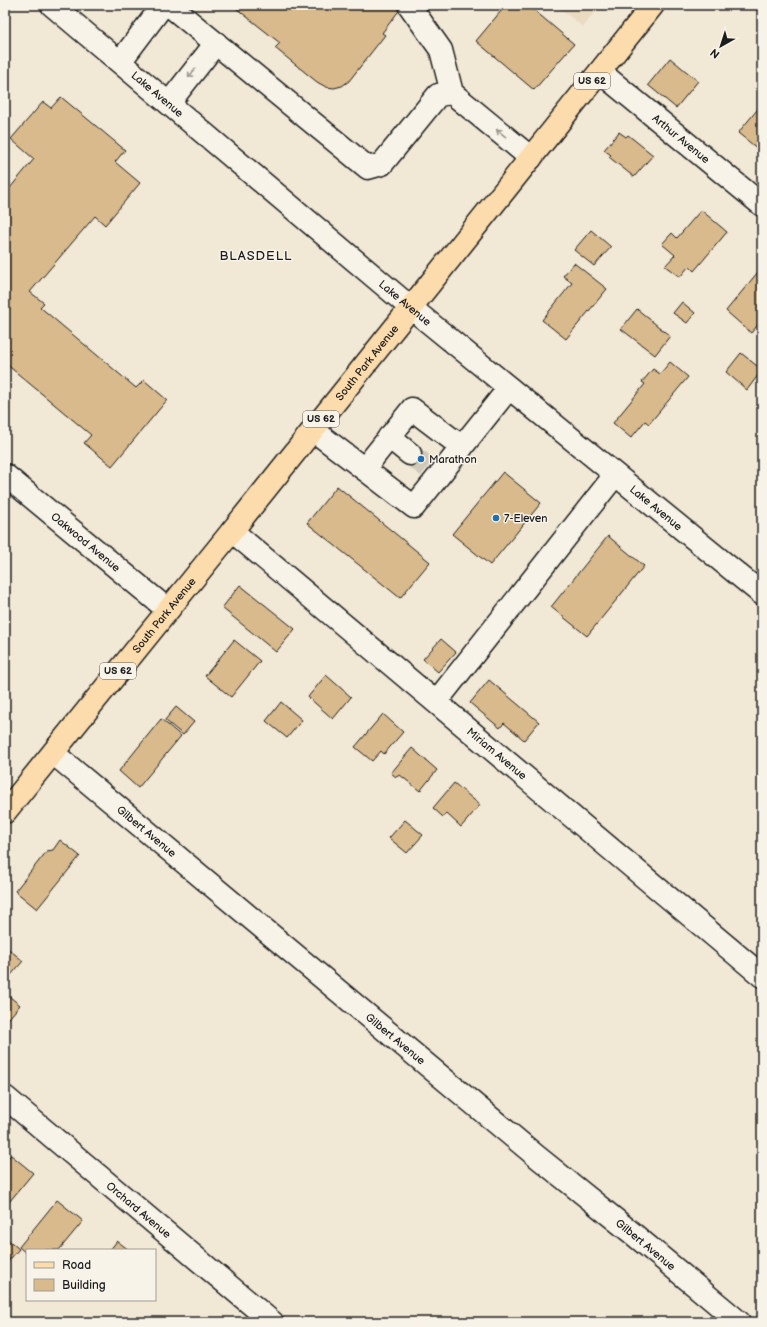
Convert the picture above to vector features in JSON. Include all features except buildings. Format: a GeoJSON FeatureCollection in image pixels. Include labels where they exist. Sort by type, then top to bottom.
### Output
{"type":"FeatureCollection","features":[{"type":"Feature","properties":{"kind":"main road","name":"South Park Avenue"},"geometry":{"type":"LineString","coordinates":[[5,812],[653,5]]}},
{"type":"Feature","properties":{"kind":"street","name":"Lake Avenue"},"geometry":{"type":"LineString","coordinates":[[52,5],[410,307],[762,594]]}},
{"type":"Feature","properties":{"kind":"street"},"geometry":{"type":"LineString","coordinates":[[120,62],[163,5]]}},
{"type":"Feature","properties":{"kind":"street"},"geometry":{"type":"LineString","coordinates":[[169,5],[192,12],[216,43],[368,168],[382,164],[438,95],[452,93]]}},
{"type":"Feature","properties":{"kind":"street"},"geometry":{"type":"LineString","coordinates":[[410,5],[441,50],[452,93],[531,158]]}},
{"type":"Feature","properties":{"kind":"street"},"geometry":{"type":"LineString","coordinates":[[169,103],[216,43]]}},
{"type":"Feature","properties":{"kind":"street","name":"Arthur Avenue"},"geometry":{"type":"LineString","coordinates":[[600,72],[762,205]]}},
{"type":"Feature","properties":{"kind":"street"},"geometry":{"type":"LineString","coordinates":[[313,430],[414,507],[435,473],[462,447],[509,388]]}},
{"type":"Feature","properties":{"kind":"street"},"geometry":{"type":"LineString","coordinates":[[364,469],[412,409],[462,447]]}},
{"type":"Feature","properties":{"kind":"street"},"geometry":{"type":"LineString","coordinates":[[389,437],[410,454]]}},
{"type":"Feature","properties":{"kind":"street","name":"Oakwood Avenue"},"geometry":{"type":"LineString","coordinates":[[5,474],[168,610]]}},
{"type":"Feature","properties":{"kind":"street"},"geometry":{"type":"LineString","coordinates":[[436,702],[615,475]]}},
{"type":"Feature","properties":{"kind":"street","name":"Miriam Avenue"},"geometry":{"type":"LineString","coordinates":[[232,531],[762,976]]}},
{"type":"Feature","properties":{"kind":"street","name":"Gilbert Avenue"},"geometry":{"type":"LineString","coordinates":[[53,753],[529,1150],[739,1322]]}},
{"type":"Feature","properties":{"kind":"street","name":"Orchard Avenue"},"geometry":{"type":"LineString","coordinates":[[5,1097],[272,1322]]}},
{"type":"Feature","properties":{"kind":"shaded area"},"geometry":{"type":"Polygon","coordinates":[[[556,5],[600,5],[583,27],[556,5]]]}},
{"type":"Feature","properties":{"kind":"tunnel"},"geometry":{"type":"LineString","coordinates":[[410,454],[431,470]]}},
{"type":"Feature","properties":{"kind":"place","name":"Marathon"},"geometry":{"type":"Point","coordinates":[421,459]}},
{"type":"Feature","properties":{"kind":"place","name":"7-Eleven"},"geometry":{"type":"Point","coordinates":[496,518]}},
{"type":"Feature","properties":{"kind":"district","name":"BLASDELL"},"geometry":{"type":"Point","coordinates":[256,256]}}]}
